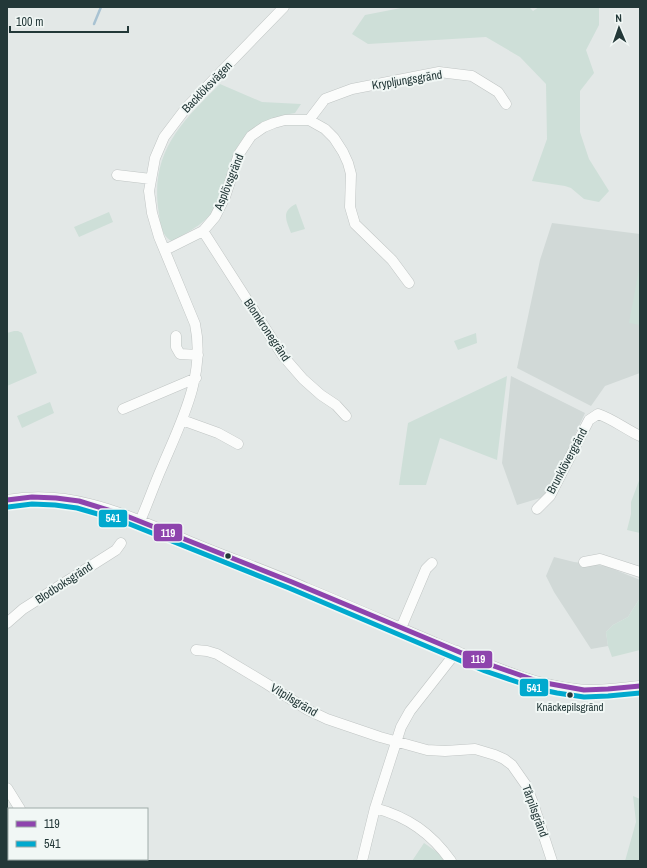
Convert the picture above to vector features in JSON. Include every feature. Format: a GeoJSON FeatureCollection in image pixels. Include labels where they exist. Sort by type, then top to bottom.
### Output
{"type":"FeatureCollection","features":[{"type":"Feature","properties":{"kind":"street","name":"Backlöksvägen"},"geometry":{"type":"LineString","coordinates":[[140,521],[182,420],[196,378],[198,355],[195,324],[157,232],[151,208],[149,191],[158,148],[172,125],[186,108],[284,7]]}},
{"type":"Feature","properties":{"kind":"street","name":"Krypljungsgränd"},"geometry":{"type":"LineString","coordinates":[[309,120],[325,99],[338,94],[352,89],[439,72],[472,76],[498,92],[506,104]]}},
{"type":"Feature","properties":{"kind":"street","name":"Asplövsgränd"},"geometry":{"type":"LineString","coordinates":[[165,250],[203,231],[215,217],[225,197],[239,154],[251,136],[264,127],[274,123],[285,120],[309,120]]}},
{"type":"Feature","properties":{"kind":"street"},"geometry":{"type":"LineString","coordinates":[[309,120],[325,129],[334,138],[343,152],[351,174],[350,207],[355,224],[392,260],[409,284]]}},
{"type":"Feature","properties":{"kind":"street"},"geometry":{"type":"LineString","coordinates":[[117,175],[151,179]]}},
{"type":"Feature","properties":{"kind":"street","name":"Blomkronegränd"},"geometry":{"type":"LineString","coordinates":[[203,231],[283,356],[303,379],[321,395],[336,405],[346,416]]}},
{"type":"Feature","properties":{"kind":"street"},"geometry":{"type":"LineString","coordinates":[[176,336],[176,346],[180,354],[198,355]]}},
{"type":"Feature","properties":{"kind":"street"},"geometry":{"type":"LineString","coordinates":[[123,409],[196,378]]}},
{"type":"Feature","properties":{"kind":"street","name":"Brunklövergränd"},"geometry":{"type":"LineString","coordinates":[[537,509],[550,496],[589,420],[598,414],[608,417],[640,436]]}},
{"type":"Feature","properties":{"kind":"street"},"geometry":{"type":"LineString","coordinates":[[182,420],[218,433],[238,444]]}},
{"type":"Feature","properties":{"kind":"street"},"geometry":{"type":"LineString","coordinates":[[7,500],[42,497],[62,498],[89,503],[140,521],[305,587],[457,651],[539,682],[577,689],[594,690],[640,686]]}},
{"type":"Feature","properties":{"kind":"street","name":"Blodboksgränd"},"geometry":{"type":"LineString","coordinates":[[7,623],[23,609],[116,550],[121,543]]}},
{"type":"Feature","properties":{"kind":"street"},"geometry":{"type":"LineString","coordinates":[[584,562],[600,559],[640,572]]}},
{"type":"Feature","properties":{"kind":"street"},"geometry":{"type":"LineString","coordinates":[[401,628],[426,568],[432,563]]}},
{"type":"Feature","properties":{"kind":"street","name":"Vitpilsgränd"},"geometry":{"type":"LineString","coordinates":[[196,650],[208,651],[217,654],[308,710],[327,719],[397,741]]}},
{"type":"Feature","properties":{"kind":"street"},"geometry":{"type":"LineString","coordinates":[[362,861],[375,808],[401,727],[410,711],[457,651]]}},
{"type":"Feature","properties":{"kind":"street","name":"Tårpilsgränd"},"geometry":{"type":"LineString","coordinates":[[397,741],[427,750],[481,750],[496,755],[512,765],[522,778],[529,792],[552,861]]}},
{"type":"Feature","properties":{"kind":"street"},"geometry":{"type":"LineString","coordinates":[[7,788],[19,808]]}},
{"type":"Feature","properties":{"kind":"street"},"geometry":{"type":"LineString","coordinates":[[375,808],[391,812],[426,832],[451,861]]}},
{"type":"Feature","properties":{"kind":"shaded area"},"geometry":{"type":"Polygon","coordinates":[[[406,7],[529,7],[533,11],[539,7],[599,7],[599,25],[586,50],[594,73],[580,91],[580,132],[589,159],[609,191],[599,202],[584,199],[571,188],[565,186],[532,181],[547,139],[546,84],[520,57],[486,37],[368,44],[352,34],[365,15],[406,7]]]}},
{"type":"Feature","properties":{"kind":"shaded area"},"geometry":{"type":"Polygon","coordinates":[[[220,84],[262,102],[301,104],[295,113],[267,121],[251,131],[244,138],[238,145],[234,154],[218,203],[210,215],[185,234],[172,241],[164,233],[159,214],[157,193],[163,157],[180,126],[205,98],[220,84]]]}},
{"type":"Feature","properties":{"kind":"shaded area"},"geometry":{"type":"Polygon","coordinates":[[[296,204],[305,229],[291,233],[286,216],[288,210],[296,204]]]}},
{"type":"Feature","properties":{"kind":"shaded area"},"geometry":{"type":"Polygon","coordinates":[[[109,212],[113,222],[79,237],[74,227],[109,212]]]}},
{"type":"Feature","properties":{"kind":"shaded area"},"geometry":{"type":"Polygon","coordinates":[[[552,223],[640,234],[640,373],[605,386],[591,406],[517,368],[540,260],[552,223]]]}},
{"type":"Feature","properties":{"kind":"shaded area"},"geometry":{"type":"Polygon","coordinates":[[[640,264],[640,325],[629,323],[640,264]]]}},
{"type":"Feature","properties":{"kind":"shaded area"},"geometry":{"type":"Polygon","coordinates":[[[14,331],[22,333],[37,373],[7,386],[7,333],[14,331]]]}},
{"type":"Feature","properties":{"kind":"shaded area"},"geometry":{"type":"Polygon","coordinates":[[[476,333],[477,343],[458,350],[454,341],[476,333]]]}},
{"type":"Feature","properties":{"kind":"shaded area"},"geometry":{"type":"Polygon","coordinates":[[[507,376],[497,460],[440,438],[426,485],[399,485],[408,423],[507,376]]]}},
{"type":"Feature","properties":{"kind":"shaded area"},"geometry":{"type":"Polygon","coordinates":[[[511,376],[585,413],[547,496],[517,505],[502,463],[511,376]]]}},
{"type":"Feature","properties":{"kind":"shaded area"},"geometry":{"type":"Polygon","coordinates":[[[50,402],[54,413],[22,428],[17,416],[50,402]]]}},
{"type":"Feature","properties":{"kind":"shaded area"},"geometry":{"type":"Polygon","coordinates":[[[640,478],[640,533],[627,530],[631,514],[631,502],[640,478]]]}},
{"type":"Feature","properties":{"kind":"shaded area"},"geometry":{"type":"Polygon","coordinates":[[[554,557],[574,562],[606,566],[640,580],[640,598],[628,617],[613,625],[606,632],[608,646],[591,649],[554,592],[546,576],[554,557]]]}},
{"type":"Feature","properties":{"kind":"shaded area"},"geometry":{"type":"Polygon","coordinates":[[[640,598],[640,650],[612,657],[608,646],[606,632],[613,625],[628,617],[640,598]]]}},
{"type":"Feature","properties":{"kind":"shaded area"},"geometry":{"type":"Polygon","coordinates":[[[633,796],[640,799],[640,861],[625,861],[636,822],[633,796]]]}},
{"type":"Feature","properties":{"kind":"shaded area"},"geometry":{"type":"Polygon","coordinates":[[[424,843],[450,861],[412,861],[424,843]]]}},
{"type":"Feature","properties":{"kind":"waterway"},"geometry":{"type":"LineString","coordinates":[[94,24],[101,7]]}},
{"type":"Feature","properties":{"kind":"transit line","name":"119"},"geometry":{"type":"LineString","coordinates":[[7,500],[32,497],[56,498],[79,501],[124,515],[292,582],[488,664],[540,682],[584,690],[640,686]]}},
{"type":"Feature","properties":{"kind":"transit line","name":"541"},"geometry":{"type":"LineString","coordinates":[[8,507],[32,504],[55,505],[77,508],[122,521],[289,588],[485,671],[538,689],[584,697],[640,693]]}},
{"type":"Feature","properties":{"kind":"place","name":"Knäckepilsgränd"},"geometry":{"type":"Point","coordinates":[570,695]}}]}
